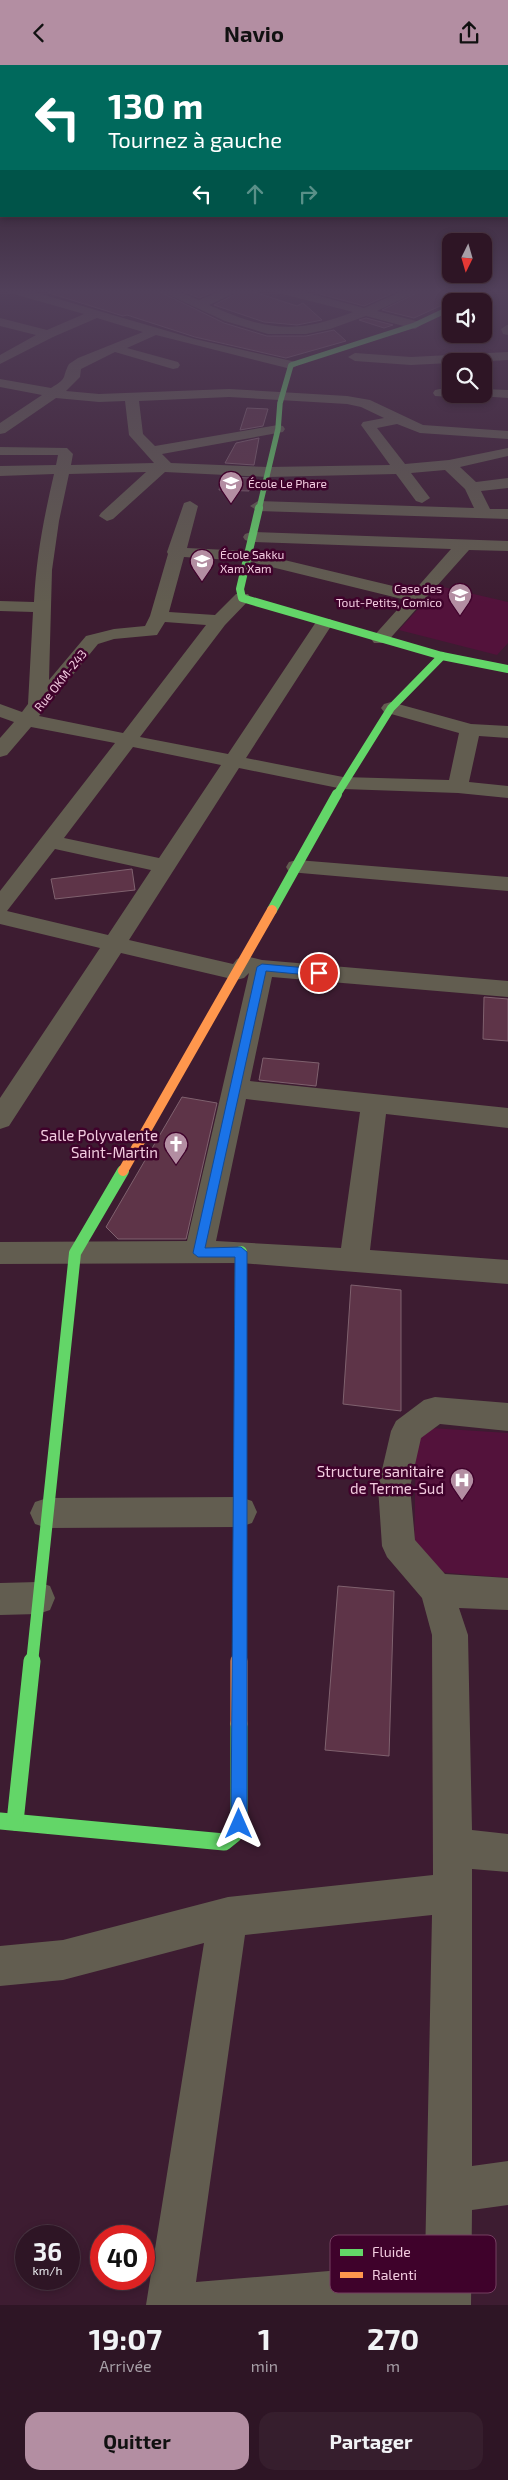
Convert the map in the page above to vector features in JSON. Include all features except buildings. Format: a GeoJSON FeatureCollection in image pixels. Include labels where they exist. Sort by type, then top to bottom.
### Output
{"type":"FeatureCollection","features":[{"type":"Feature","properties":{"kind":"street"},"geometry":{"type":"LineString","coordinates":[[1,428],[50,394]]}},
{"type":"Feature","properties":{"kind":"street"},"geometry":{"type":"LineString","coordinates":[[64,394],[99,398],[216,394]]}},
{"type":"Feature","properties":{"kind":"street"},"geometry":{"type":"LineString","coordinates":[[243,394],[347,400],[365,403],[429,431],[508,435]]}},
{"type":"Feature","properties":{"kind":"street"},"geometry":{"type":"LineString","coordinates":[[347,400],[348,394]]}},
{"type":"Feature","properties":{"kind":"street"},"geometry":{"type":"LineString","coordinates":[[242,598],[240,589],[246,556],[278,429],[282,395]]}},
{"type":"Feature","properties":{"kind":"street"},"geometry":{"type":"LineString","coordinates":[[132,397],[136,435],[152,451],[164,468]]}},
{"type":"Feature","properties":{"kind":"street"},"geometry":{"type":"LineString","coordinates":[[399,419],[368,424],[422,498]]}},
{"type":"Feature","properties":{"kind":"street"},"geometry":{"type":"LineString","coordinates":[[152,451],[278,429]]}},
{"type":"Feature","properties":{"kind":"street"},"geometry":{"type":"LineString","coordinates":[[0,451],[65,452],[63,470],[51,521],[41,607],[33,714]]}},
{"type":"Feature","properties":{"kind":"street"},"geometry":{"type":"LineString","coordinates":[[0,471],[164,468],[268,473],[402,469],[449,465],[508,452]]}},
{"type":"Feature","properties":{"kind":"street"},"geometry":{"type":"LineString","coordinates":[[449,465],[472,487],[484,513]]}},
{"type":"Feature","properties":{"kind":"street"},"geometry":{"type":"LineString","coordinates":[[107,516],[164,468]]}},
{"type":"Feature","properties":{"kind":"street"},"geometry":{"type":"LineString","coordinates":[[472,487],[508,483]]}},
{"type":"Feature","properties":{"kind":"street"},"geometry":{"type":"LineString","coordinates":[[258,505],[507,513]]}},
{"type":"Feature","properties":{"kind":"street"},"geometry":{"type":"LineString","coordinates":[[190,506],[175,552],[158,616],[219,621]]}},
{"type":"Feature","properties":{"kind":"street"},"geometry":{"type":"LineString","coordinates":[[251,537],[508,546]]}},
{"type":"Feature","properties":{"kind":"street"},"geometry":{"type":"LineString","coordinates":[[380,639],[465,544]]}},
{"type":"Feature","properties":{"kind":"street"},"geometry":{"type":"LineString","coordinates":[[175,552],[246,556],[417,597]]}},
{"type":"Feature","properties":{"kind":"street"},"geometry":{"type":"LineString","coordinates":[[0,907],[219,621],[242,598]]}},
{"type":"Feature","properties":{"kind":"street"},"geometry":{"type":"LineString","coordinates":[[242,598],[442,657],[508,668]]}},
{"type":"Feature","properties":{"kind":"street"},"geometry":{"type":"LineString","coordinates":[[0,606],[41,607]]}},
{"type":"Feature","properties":{"kind":"street","name":"Rue OKM-243"},"geometry":{"type":"LineString","coordinates":[[2,746],[33,714],[92,641],[105,634],[151,631],[158,616]]}},
{"type":"Feature","properties":{"kind":"street"},"geometry":{"type":"LineString","coordinates":[[0,1119],[324,623]]}},
{"type":"Feature","properties":{"kind":"street"},"geometry":{"type":"LineString","coordinates":[[15,1822],[75,1253],[214,1015],[246,968],[297,867],[343,783],[391,708],[442,657]]}},
{"type":"Feature","properties":{"kind":"street"},"geometry":{"type":"LineString","coordinates":[[391,708],[470,729],[508,732]]}},
{"type":"Feature","properties":{"kind":"street"},"geometry":{"type":"LineString","coordinates":[[0,709],[33,714],[127,740],[343,783],[458,787],[508,792]]}},
{"type":"Feature","properties":{"kind":"street"},"geometry":{"type":"LineString","coordinates":[[458,787],[470,729]]}},
{"type":"Feature","properties":{"kind":"street"},"geometry":{"type":"LineString","coordinates":[[50,841],[165,866]]}},
{"type":"Feature","properties":{"kind":"street"},"geometry":{"type":"LineString","coordinates":[[297,867],[508,884]]}},
{"type":"Feature","properties":{"kind":"street"},"geometry":{"type":"LineString","coordinates":[[0,917],[114,944],[246,968],[508,989]]}},
{"type":"Feature","properties":{"kind":"street"},"geometry":{"type":"LineString","coordinates":[[198,1253],[234,1089],[246,968]]}},
{"type":"Feature","properties":{"kind":"street"},"geometry":{"type":"LineString","coordinates":[[234,1089],[508,1117]]}},
{"type":"Feature","properties":{"kind":"street"},"geometry":{"type":"LineString","coordinates":[[354,1261],[374,1104]]}},
{"type":"Feature","properties":{"kind":"street"},"geometry":{"type":"LineString","coordinates":[[0,1253],[241,1252],[354,1261],[508,1265]]}},
{"type":"Feature","properties":{"kind":"street"},"geometry":{"type":"LineString","coordinates":[[0,1821],[224,1842],[234,1834],[239,1824],[241,1252]]}},
{"type":"Feature","properties":{"kind":"street"},"geometry":{"type":"LineString","coordinates":[[449,2235],[453,1847],[450,1635],[437,1590],[399,1547],[394,1487],[407,1431],[435,1410],[508,1417]]}},
{"type":"Feature","properties":{"kind":"street"},"geometry":{"type":"LineString","coordinates":[[47,1513],[240,1513]]}},
{"type":"Feature","properties":{"kind":"street"},"geometry":{"type":"LineString","coordinates":[[437,1590],[508,1594]]}},
{"type":"Feature","properties":{"kind":"street"},"geometry":{"type":"LineString","coordinates":[[0,1599],[38,1599]]}},
{"type":"Feature","properties":{"kind":"street"},"geometry":{"type":"LineString","coordinates":[[453,1847],[508,1853]]}},
{"type":"Feature","properties":{"kind":"street"},"geometry":{"type":"LineString","coordinates":[[0,1966],[63,1960],[228,1917],[452,1893]]}},
{"type":"Feature","properties":{"kind":"street"},"geometry":{"type":"LineString","coordinates":[[169,2305],[228,1917]]}},
{"type":"Feature","properties":{"kind":"street"},"geometry":{"type":"LineString","coordinates":[[450,2191],[508,2183]]}},
{"type":"Feature","properties":{"kind":"street"},"geometry":{"type":"LineString","coordinates":[[195,2305],[448,2294]]}},
{"type":"Feature","properties":{"kind":"shaded area","name":"Case des Tout-Petits, Comico"},"geometry":{"type":"Polygon","coordinates":[[[439,586],[508,602],[508,643],[497,655],[399,630],[439,586]]]}},
{"type":"Feature","properties":{"kind":"shaded area","name":"Structure sanitaire de Terme-Sud"},"geometry":{"type":"Polygon","coordinates":[[[416,1427],[508,1433],[508,1578],[414,1570],[416,1427]]]}},
{"type":"Feature","properties":{"kind":"traffic: fast"},"geometry":{"type":"LineString","coordinates":[[283,394],[278,429],[240,589],[242,598],[442,656],[508,669]]}},
{"type":"Feature","properties":{"kind":"traffic: fast"},"geometry":{"type":"LineString","coordinates":[[272,910],[343,783],[391,708],[442,656]]}},
{"type":"Feature","properties":{"kind":"traffic: fast"},"geometry":{"type":"LineString","coordinates":[[15,1822],[75,1253],[123,1171]]}},
{"type":"Feature","properties":{"kind":"traffic: fast"},"geometry":{"type":"LineString","coordinates":[[240,1528],[241,1252]]}},
{"type":"Feature","properties":{"kind":"traffic: fast"},"geometry":{"type":"LineString","coordinates":[[0,1821],[224,1842],[234,1834],[239,1824],[239,1724]]}},
{"type":"Feature","properties":{"kind":"traffic: slow"},"geometry":{"type":"LineString","coordinates":[[123,1171],[272,910]]}},
{"type":"Feature","properties":{"kind":"traffic: slow"},"geometry":{"type":"LineString","coordinates":[[239,1724],[240,1528]]}},
{"type":"Feature","properties":{"kind":"place","name":"École Le Phare"},"geometry":{"type":"Point","coordinates":[231,504]}},
{"type":"Feature","properties":{"kind":"place","name":"École Sakku Xam Xam"},"geometry":{"type":"Point","coordinates":[202,582]}},
{"type":"Feature","properties":{"kind":"place","name":"Case des Tout-Petits, Comico"},"geometry":{"type":"Point","coordinates":[460,616]}},
{"type":"Feature","properties":{"kind":"place","name":"Salle Polyvalente Saint-Martin"},"geometry":{"type":"Point","coordinates":[176,1165]}},
{"type":"Feature","properties":{"kind":"place","name":"Structure sanitaire de Terme-Sud"},"geometry":{"type":"Point","coordinates":[462,1501]}},
{"type":"Feature","properties":{"kind":"route"},"geometry":{"type":"LineString","coordinates":[[239,1824],[241,1252],[198,1253],[262,967],[319,973]]}}]}
